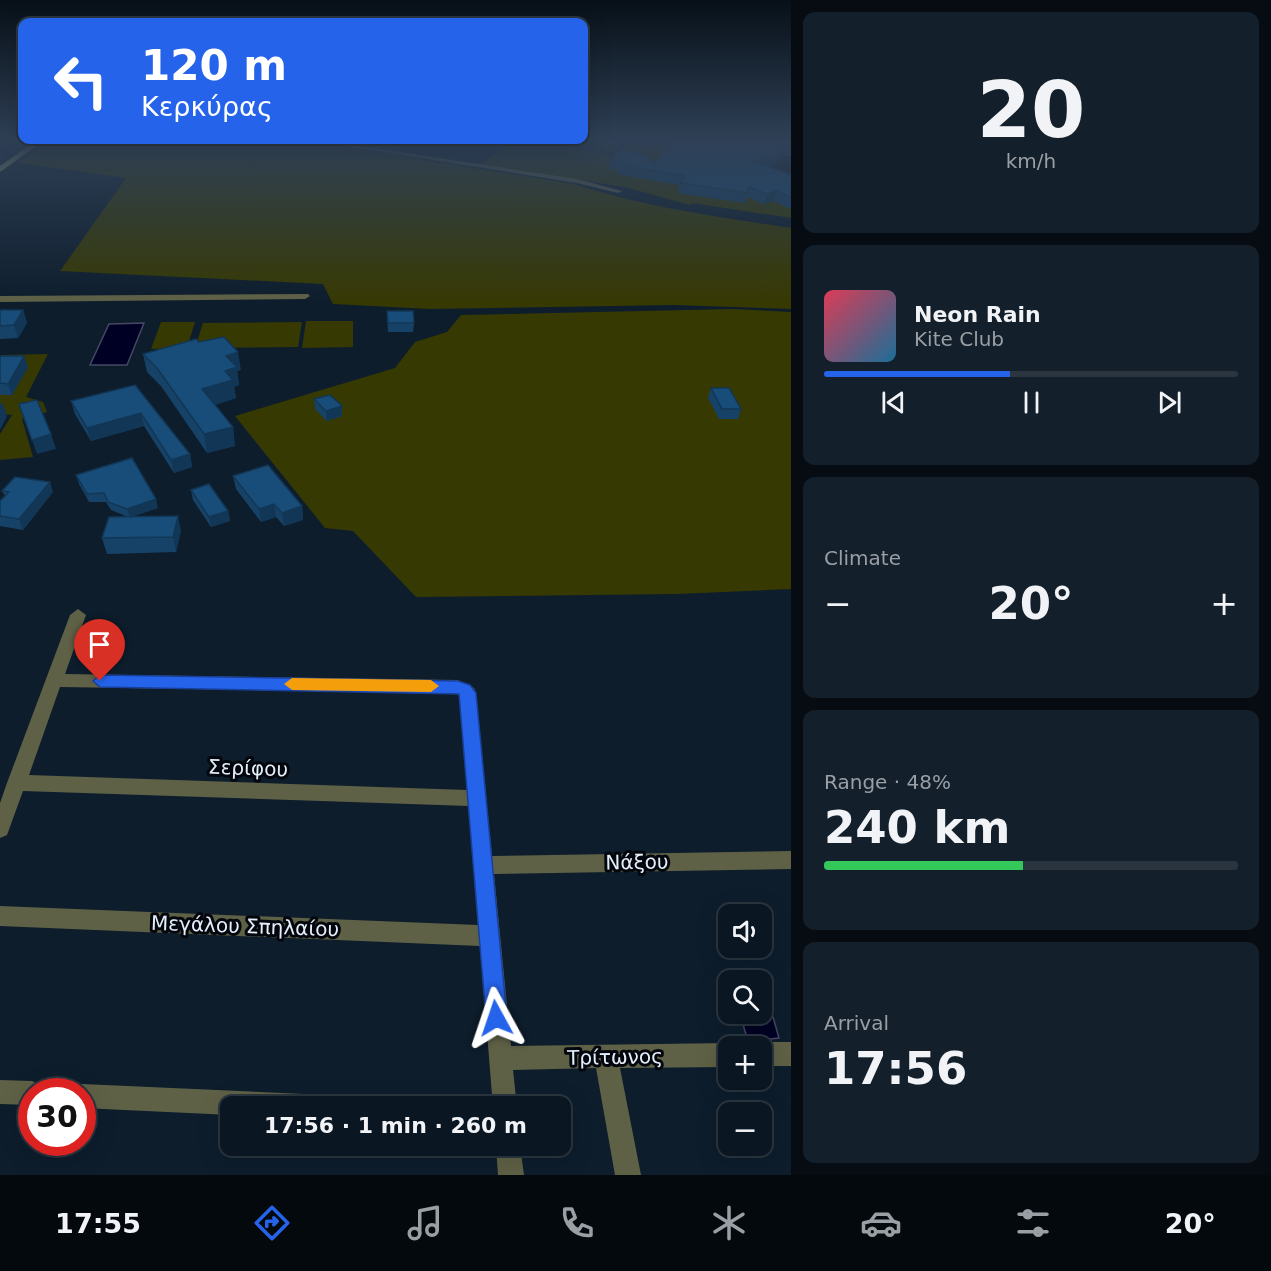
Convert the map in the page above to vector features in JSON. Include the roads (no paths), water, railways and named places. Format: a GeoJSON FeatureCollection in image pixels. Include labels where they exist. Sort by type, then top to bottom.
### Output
{"type":"FeatureCollection","features":[{"type":"Feature","properties":{"kind":"street"},"geometry":{"type":"LineString","coordinates":[[0,299],[305,296]]}},
{"type":"Feature","properties":{"kind":"street"},"geometry":{"type":"LineString","coordinates":[[0,829],[78,615]]}},
{"type":"Feature","properties":{"kind":"street"},"geometry":{"type":"LineString","coordinates":[[53,680],[458,687],[465,689],[468,693],[504,1096]]}},
{"type":"Feature","properties":{"kind":"street","name":"Σερίφου"},"geometry":{"type":"LineString","coordinates":[[16,783],[477,798]]}},
{"type":"Feature","properties":{"kind":"street","name":"Νάξου"},"geometry":{"type":"LineString","coordinates":[[483,865],[791,860]]}},
{"type":"Feature","properties":{"kind":"street","name":"Μεγάλου Σπηλαίου"},"geometry":{"type":"LineString","coordinates":[[0,916],[489,936]]}},
{"type":"Feature","properties":{"kind":"street"},"geometry":{"type":"LineString","coordinates":[[772,1054],[791,1054]]}},
{"type":"Feature","properties":{"kind":"street","name":"Τρίτωνος"},"geometry":{"type":"LineString","coordinates":[[500,1058],[718,1055]]}},
{"type":"Feature","properties":{"kind":"street"},"geometry":{"type":"LineString","coordinates":[[606,1057],[628,1175]]}},
{"type":"Feature","properties":{"kind":"street"},"geometry":{"type":"LineString","coordinates":[[0,1092],[18,1093]]}},
{"type":"Feature","properties":{"kind":"street"},"geometry":{"type":"LineString","coordinates":[[96,1097],[220,1102]]}},
{"type":"Feature","properties":{"kind":"street"},"geometry":{"type":"LineString","coordinates":[[509,1156],[511,1175]]}},
{"type":"Feature","properties":{"kind":"water"},"geometry":{"type":"Polygon","coordinates":[[[144,323],[127,365],[90,365],[109,324],[144,323]]]}},
{"type":"Feature","properties":{"kind":"water"},"geometry":{"type":"Polygon","coordinates":[[[772,1017],[779,1038],[746,1036],[743,1024],[772,1024],[772,1017]]]}}]}
